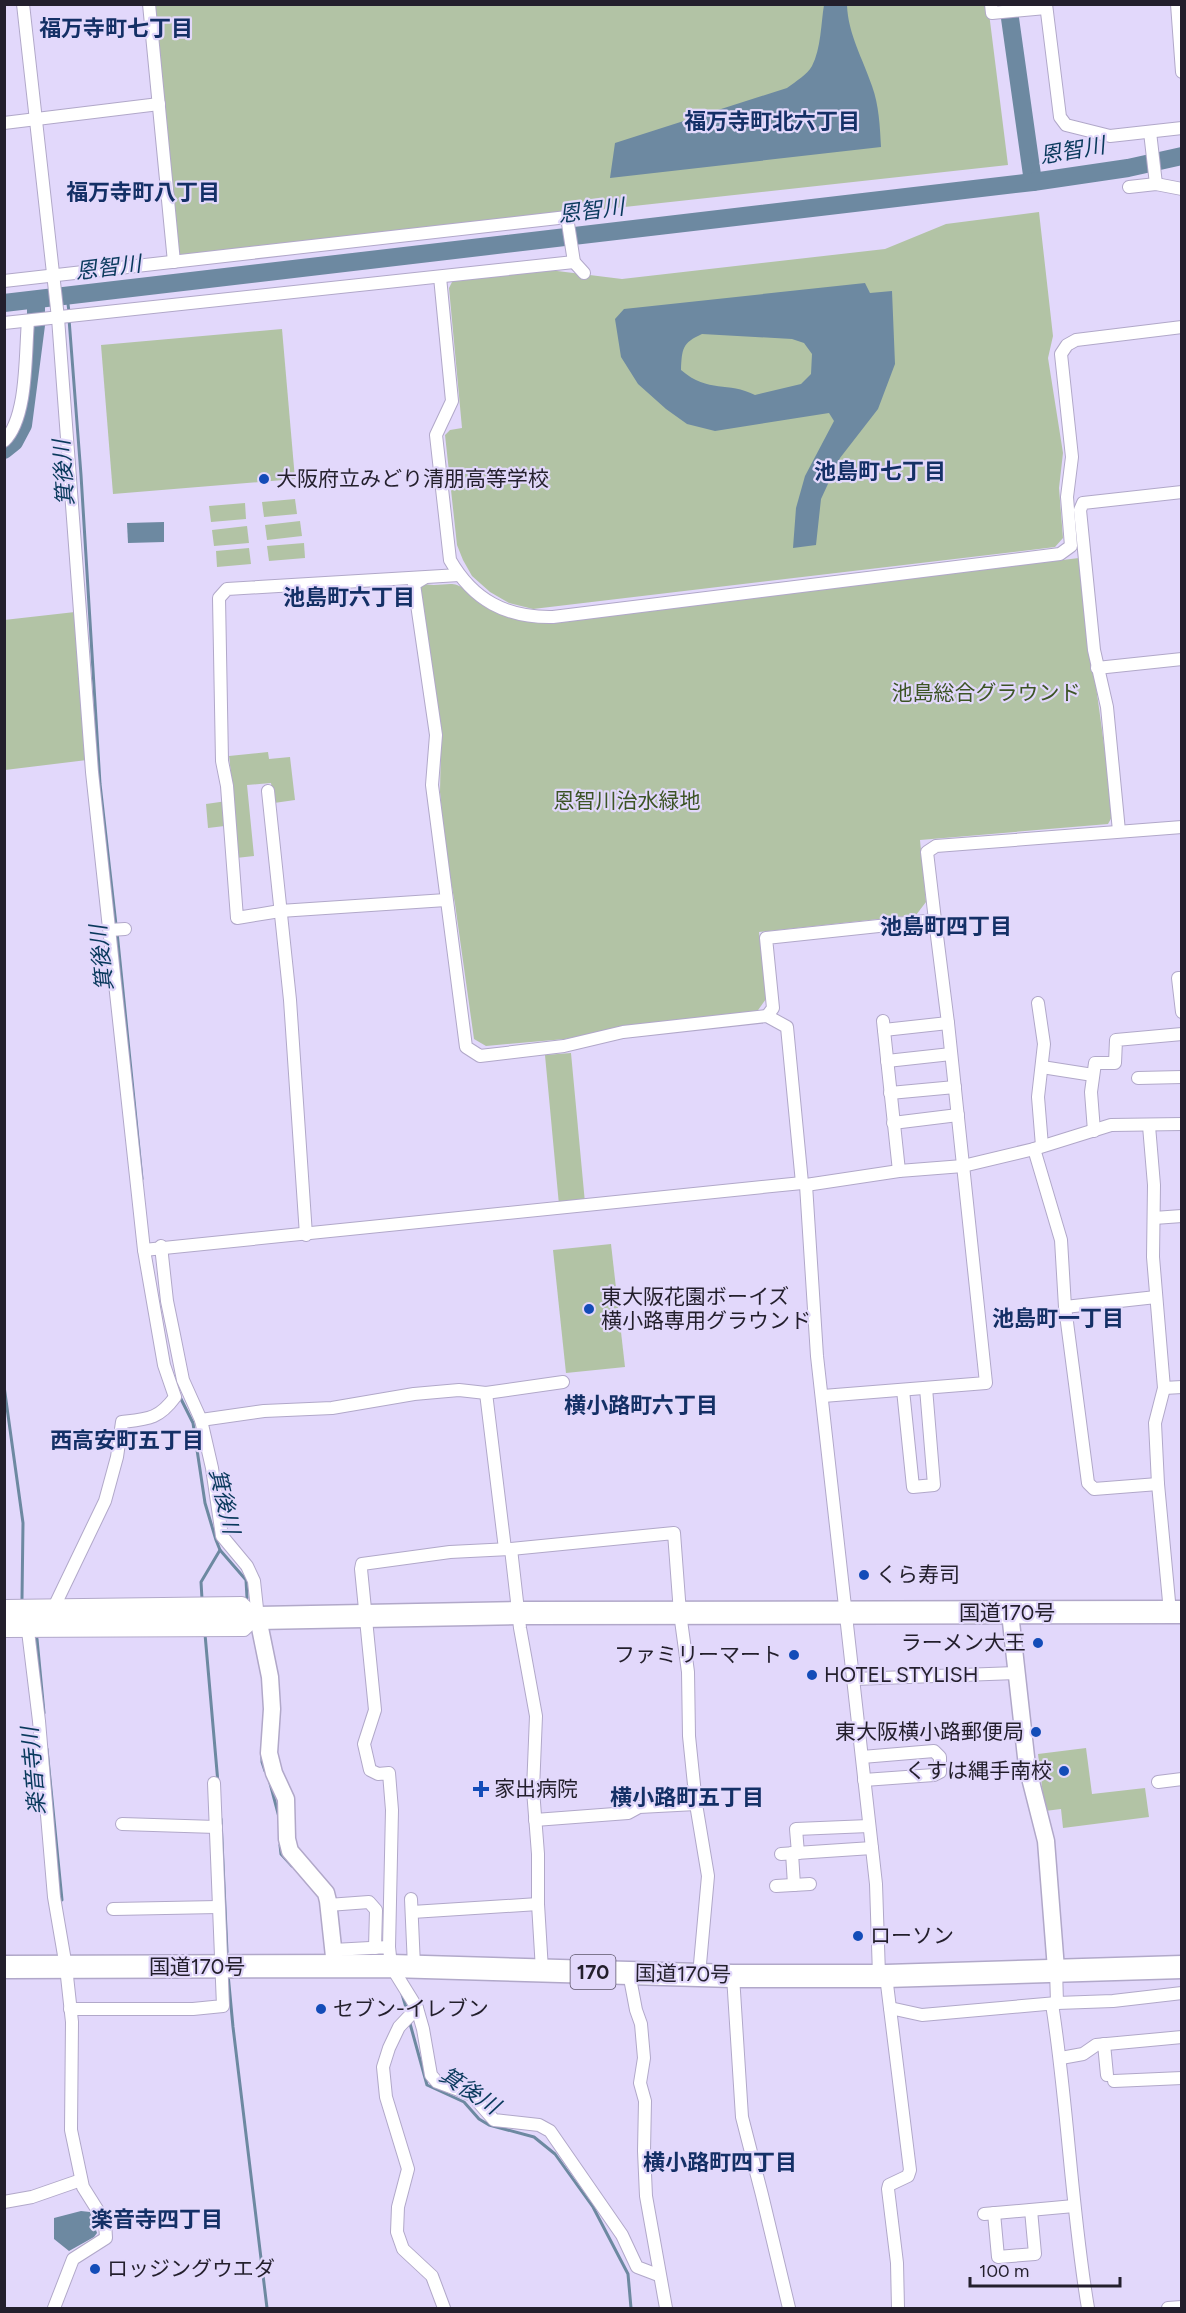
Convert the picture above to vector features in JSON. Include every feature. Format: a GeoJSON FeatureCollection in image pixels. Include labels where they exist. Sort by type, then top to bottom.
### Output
{"type":"FeatureCollection","features":[{"type":"Feature","properties":{"kind":"highway","name":"国道170号"},"geometry":{"type":"LineString","coordinates":[[4,1618],[258,1618],[518,1613],[1176,1612]]}},
{"type":"Feature","properties":{"kind":"highway","name":"国道170号"},"geometry":{"type":"LineString","coordinates":[[4,1967],[220,1967],[334,1958],[390,1957],[414,1966],[733,1976],[883,1976],[1182,1967]]}},
{"type":"Feature","properties":{"kind":"street"},"geometry":{"type":"LineString","coordinates":[[23,4],[54,276],[92,772],[144,1250],[164,1365],[175,1397],[166,1410],[147,1419],[122,1422],[117,1457],[105,1502],[55,1605]]}},
{"type":"Feature","properties":{"kind":"street"},"geometry":{"type":"LineString","coordinates":[[149,4],[174,262]]}},
{"type":"Feature","properties":{"kind":"street"},"geometry":{"type":"LineString","coordinates":[[1177,4],[1182,72]]}},
{"type":"Feature","properties":{"kind":"street"},"geometry":{"type":"LineString","coordinates":[[992,9],[1046,6],[1060,117],[1066,125],[1110,136],[1182,128]]}},
{"type":"Feature","properties":{"kind":"street"},"geometry":{"type":"LineString","coordinates":[[4,123],[159,104]]}},
{"type":"Feature","properties":{"kind":"street"},"geometry":{"type":"LineString","coordinates":[[1150,132],[1156,184]]}},
{"type":"Feature","properties":{"kind":"street"},"geometry":{"type":"LineString","coordinates":[[1129,187],[1156,184],[1182,189]]}},
{"type":"Feature","properties":{"kind":"street"},"geometry":{"type":"LineString","coordinates":[[4,281],[567,217],[573,257],[584,273]]}},
{"type":"Feature","properties":{"kind":"street"},"geometry":{"type":"LineString","coordinates":[[4,323],[34,320],[57,314],[83,315],[440,277],[573,257]]}},
{"type":"Feature","properties":{"kind":"street"},"geometry":{"type":"LineString","coordinates":[[440,277],[452,401],[436,435],[447,546],[450,560],[459,575],[487,601],[509,612],[531,618],[552,617],[1051,556],[1060,554],[1071,546]]}},
{"type":"Feature","properties":{"kind":"street"},"geometry":{"type":"LineString","coordinates":[[4,441],[10,435],[21,406],[34,320]]}},
{"type":"Feature","properties":{"kind":"street"},"geometry":{"type":"LineString","coordinates":[[1071,546],[1067,497],[1072,457],[1061,354],[1067,345],[1076,340],[1182,327]]}},
{"type":"Feature","properties":{"kind":"street"},"geometry":{"type":"LineString","coordinates":[[1119,831],[1107,707],[1097,668],[1080,510],[1083,503],[1182,492]]}},
{"type":"Feature","properties":{"kind":"street"},"geometry":{"type":"LineString","coordinates":[[1071,546],[1085,555]]}},
{"type":"Feature","properties":{"kind":"street"},"geometry":{"type":"LineString","coordinates":[[446,900],[280,911],[237,918],[227,786],[222,761],[219,598],[227,589],[459,575]]}},
{"type":"Feature","properties":{"kind":"street"},"geometry":{"type":"LineString","coordinates":[[424,578],[414,584],[436,735],[432,785],[466,1047],[480,1056],[564,1046],[623,1032],[766,1016],[787,1028],[804,1184],[817,1356],[872,1848],[883,1976],[898,2057],[910,2170],[908,2176],[889,2185],[888,2189],[897,2263],[898,2308]]}},
{"type":"Feature","properties":{"kind":"street"},"geometry":{"type":"LineString","coordinates":[[1097,668],[1182,659]]}},
{"type":"Feature","properties":{"kind":"street"},"geometry":{"type":"LineString","coordinates":[[268,791],[290,1000],[306,1235]]}},
{"type":"Feature","properties":{"kind":"street"},"geometry":{"type":"LineString","coordinates":[[823,1396],[986,1383],[948,1023],[927,852],[936,846],[1182,826]]}},
{"type":"Feature","properties":{"kind":"street"},"geometry":{"type":"LineString","coordinates":[[766,1016],[773,1008],[766,938],[935,920]]}},
{"type":"Feature","properties":{"kind":"street"},"geometry":{"type":"LineString","coordinates":[[110,930],[125,928]]}},
{"type":"Feature","properties":{"kind":"street"},"geometry":{"type":"LineString","coordinates":[[1182,978],[1178,978],[1182,1012]]}},
{"type":"Feature","properties":{"kind":"street"},"geometry":{"type":"LineString","coordinates":[[1038,1003],[1044,1044],[1038,1103],[1038,1148],[1061,1240],[1065,1307],[1088,1483],[1094,1489],[1158,1484]]}},
{"type":"Feature","properties":{"kind":"street"},"geometry":{"type":"LineString","coordinates":[[899,1171],[883,1025],[948,1023]]}},
{"type":"Feature","properties":{"kind":"street"},"geometry":{"type":"LineString","coordinates":[[1094,1131],[1091,1105],[1095,1063],[1115,1064],[1116,1040],[1182,1034]]}},
{"type":"Feature","properties":{"kind":"street"},"geometry":{"type":"LineString","coordinates":[[887,1061],[951,1054]]}},
{"type":"Feature","properties":{"kind":"street"},"geometry":{"type":"LineString","coordinates":[[1042,1067],[1093,1074]]}},
{"type":"Feature","properties":{"kind":"street"},"geometry":{"type":"LineString","coordinates":[[1138,1078],[1182,1077]]}},
{"type":"Feature","properties":{"kind":"street"},"geometry":{"type":"LineString","coordinates":[[891,1093],[955,1087]]}},
{"type":"Feature","properties":{"kind":"street"},"geometry":{"type":"LineString","coordinates":[[893,1123],[958,1115]]}},
{"type":"Feature","properties":{"kind":"street"},"geometry":{"type":"LineString","coordinates":[[144,1250],[161,1246],[261,1236],[306,1235],[963,1166],[1038,1148],[1111,1125],[1182,1124]]}},
{"type":"Feature","properties":{"kind":"street"},"geometry":{"type":"LineString","coordinates":[[1149,1126],[1154,1185],[1153,1257],[1164,1388],[1155,1423],[1158,1484],[1176,1612]]}},
{"type":"Feature","properties":{"kind":"street"},"geometry":{"type":"LineString","coordinates":[[1154,1218],[1182,1216]]}},
{"type":"Feature","properties":{"kind":"street"},"geometry":{"type":"LineString","coordinates":[[161,1246],[167,1301],[183,1380],[201,1420],[212,1468],[222,1536],[247,1566],[254,1581],[258,1618],[270,1677],[272,1708],[269,1753],[274,1773],[286,1799],[287,1839],[290,1851],[326,1893],[334,1958],[375,1948],[390,1957]]}},
{"type":"Feature","properties":{"kind":"street"},"geometry":{"type":"LineString","coordinates":[[1065,1307],[1156,1297]]}},
{"type":"Feature","properties":{"kind":"street"},"geometry":{"type":"LineString","coordinates":[[201,1420],[264,1411],[332,1408],[414,1394],[459,1390],[486,1392],[563,1382]]}},
{"type":"Feature","properties":{"kind":"street"},"geometry":{"type":"LineString","coordinates":[[1164,1388],[1182,1387]]}},
{"type":"Feature","properties":{"kind":"street"},"geometry":{"type":"LineString","coordinates":[[903,1390],[913,1487],[934,1485],[926,1388]]}},
{"type":"Feature","properties":{"kind":"street"},"geometry":{"type":"LineString","coordinates":[[486,1392],[508,1549],[536,1716],[533,1790],[542,1970]]}},
{"type":"Feature","properties":{"kind":"street"},"geometry":{"type":"LineString","coordinates":[[658,2275],[637,2268],[622,2235],[550,2131],[539,2125],[494,2120],[472,2095],[437,2082],[431,2075],[417,2008],[390,1957],[392,1826],[390,1782],[389,1773],[378,1774],[370,1770],[364,1744],[375,1710],[362,1563],[450,1552],[508,1549],[674,1533],[680,1613],[688,1672],[689,1736],[696,1804],[708,1876],[699,1975]]}},
{"type":"Feature","properties":{"kind":"street"},"geometry":{"type":"LineString","coordinates":[[4,1606],[242,1603],[258,1618]]}},
{"type":"Feature","properties":{"kind":"street"},"geometry":{"type":"LineString","coordinates":[[1010,1613],[1027,1766],[1046,1841],[1056,1970],[1055,2004],[1074,2206],[1088,2308]]}},
{"type":"Feature","properties":{"kind":"street"},"geometry":{"type":"LineString","coordinates":[[4,1631],[244,1630],[258,1618]]}},
{"type":"Feature","properties":{"kind":"street"},"geometry":{"type":"LineString","coordinates":[[28,1631],[54,1897],[66,1967],[70,2009],[73,2074],[71,2130],[83,2187],[105,2222],[106,2238],[74,2259],[54,2308]]}},
{"type":"Feature","properties":{"kind":"street"},"geometry":{"type":"LineString","coordinates":[[854,1679],[1016,1673]]}},
{"type":"Feature","properties":{"kind":"street"},"geometry":{"type":"LineString","coordinates":[[862,1757],[934,1750],[940,1757],[940,1772],[934,1775],[864,1780]]}},
{"type":"Feature","properties":{"kind":"street"},"geometry":{"type":"LineString","coordinates":[[1158,1782],[1182,1779]]}},
{"type":"Feature","properties":{"kind":"street"},"geometry":{"type":"LineString","coordinates":[[70,2009],[193,2009],[222,2006],[214,1783]]}},
{"type":"Feature","properties":{"kind":"street"},"geometry":{"type":"LineString","coordinates":[[535,1820],[628,1813],[639,1807],[696,1804]]}},
{"type":"Feature","properties":{"kind":"street"},"geometry":{"type":"LineString","coordinates":[[122,1824],[216,1827]]}},
{"type":"Feature","properties":{"kind":"street"},"geometry":{"type":"LineString","coordinates":[[794,1885],[790,1853],[796,1829],[869,1826]]}},
{"type":"Feature","properties":{"kind":"street"},"geometry":{"type":"LineString","coordinates":[[790,1853],[872,1848]]}},
{"type":"Feature","properties":{"kind":"street"},"geometry":{"type":"LineString","coordinates":[[776,1886],[810,1884]]}},
{"type":"Feature","properties":{"kind":"street"},"geometry":{"type":"LineString","coordinates":[[328,1905],[369,1902],[376,1910],[375,1948]]}},
{"type":"Feature","properties":{"kind":"street"},"geometry":{"type":"LineString","coordinates":[[414,1966],[412,1905],[538,1904]]}},
{"type":"Feature","properties":{"kind":"street"},"geometry":{"type":"LineString","coordinates":[[113,1910],[218,1907]]}},
{"type":"Feature","properties":{"kind":"street"},"geometry":{"type":"LineString","coordinates":[[629,1973],[641,2024],[644,2058],[640,2083],[645,2101],[646,2196],[658,2275],[666,2308]]}},
{"type":"Feature","properties":{"kind":"street"},"geometry":{"type":"LineString","coordinates":[[733,1976],[742,2117],[789,2308]]}},
{"type":"Feature","properties":{"kind":"street"},"geometry":{"type":"LineString","coordinates":[[890,2008],[922,2015],[1113,2001],[1182,1993]]}},
{"type":"Feature","properties":{"kind":"street"},"geometry":{"type":"LineString","coordinates":[[417,2008],[399,2027],[388,2048],[383,2067],[386,2097],[408,2169],[398,2207],[397,2232],[403,2249],[432,2276],[444,2308]]}},
{"type":"Feature","properties":{"kind":"street"},"geometry":{"type":"LineString","coordinates":[[1061,2058],[1083,2054],[1096,2045],[1182,2037]]}},
{"type":"Feature","properties":{"kind":"street"},"geometry":{"type":"LineString","coordinates":[[1104,2044],[1111,2078],[1182,2078]]}},
{"type":"Feature","properties":{"kind":"street"},"geometry":{"type":"LineString","coordinates":[[4,2202],[32,2198],[81,2180]]}},
{"type":"Feature","properties":{"kind":"street"},"geometry":{"type":"LineString","coordinates":[[1031,2210],[1035,2254],[998,2258],[989,2214],[1031,2210],[1074,2206]]}},
{"type":"Feature","properties":{"kind":"street"},"geometry":{"type":"LineString","coordinates":[[1168,2308],[1182,2307]]}},
{"type":"Feature","properties":{"kind":"green space"},"geometry":{"type":"Polygon","coordinates":[[[155,5],[988,5],[1008,165],[178,256],[155,5]]]}},
{"type":"Feature","properties":{"kind":"green space"},"geometry":{"type":"Polygon","coordinates":[[[1039,212],[1053,336],[1048,358],[1063,453],[1059,488],[1063,538],[1055,547],[533,609],[509,603],[490,592],[472,576],[457,545],[445,435],[450,430],[462,428],[449,288],[453,280],[541,269],[622,279],[885,249],[946,224],[1039,212]]]}},
{"type":"Feature","properties":{"kind":"green space"},"geometry":{"type":"Polygon","coordinates":[[[282,329],[295,479],[113,494],[101,345],[282,329]]]}},
{"type":"Feature","properties":{"kind":"green space"},"geometry":{"type":"Polygon","coordinates":[[[295,499],[297,514],[264,517],[262,502],[295,499]]]}},
{"type":"Feature","properties":{"kind":"green space"},"geometry":{"type":"Polygon","coordinates":[[[245,503],[246,519],[211,522],[209,506],[245,503]]]}},
{"type":"Feature","properties":{"kind":"green space"},"geometry":{"type":"Polygon","coordinates":[[[300,521],[302,536],[267,540],[265,525],[300,521]]]}},
{"type":"Feature","properties":{"kind":"green space"},"geometry":{"type":"Polygon","coordinates":[[[247,526],[249,543],[214,546],[212,530],[247,526]]]}},
{"type":"Feature","properties":{"kind":"green space"},"geometry":{"type":"Polygon","coordinates":[[[304,543],[305,558],[269,561],[267,546],[304,543]]]}},
{"type":"Feature","properties":{"kind":"green space"},"geometry":{"type":"Polygon","coordinates":[[[249,548],[251,564],[217,567],[216,551],[249,548]]]}},
{"type":"Feature","properties":{"kind":"green space","name":"恩智川治水緑地"},"geometry":{"type":"Polygon","coordinates":[[[1079,558],[1113,815],[1108,824],[920,840],[926,902],[916,915],[759,932],[766,999],[756,1013],[624,1027],[565,1039],[486,1046],[474,1039],[446,854],[440,792],[441,743],[419,588],[425,584],[457,585],[466,590],[479,603],[504,616],[551,623],[1079,558]]]}},
{"type":"Feature","properties":{"kind":"green space"},"geometry":{"type":"Polygon","coordinates":[[[75,612],[87,760],[5,770],[4,620],[75,612]]]}},
{"type":"Feature","properties":{"kind":"green space"},"geometry":{"type":"Polygon","coordinates":[[[268,752],[269,759],[290,757],[295,800],[274,803],[271,783],[247,785],[254,856],[236,858],[233,825],[208,828],[206,804],[234,800],[229,756],[268,752]]]}},
{"type":"Feature","properties":{"kind":"green space"},"geometry":{"type":"Polygon","coordinates":[[[571,1053],[585,1203],[559,1205],[545,1055],[571,1053]]]}},
{"type":"Feature","properties":{"kind":"green space","name":"東大阪花園ボーイズ 横小路専用グラウンド"},"geometry":{"type":"Polygon","coordinates":[[[611,1244],[625,1367],[566,1373],[553,1250],[611,1244]]]}},
{"type":"Feature","properties":{"kind":"green space","name":"くすは縄手南校"},"geometry":{"type":"Polygon","coordinates":[[[1086,1748],[1092,1794],[1145,1788],[1149,1817],[1063,1828],[1061,1809],[1045,1811],[1038,1754],[1086,1748]]]}},
{"type":"Feature","properties":{"kind":"water"},"geometry":{"type":"Polygon","coordinates":[[[824,5],[847,5],[853,36],[876,101],[881,147],[610,178],[615,143],[787,88],[801,78],[810,69],[815,59],[824,5]]]}},
{"type":"Feature","properties":{"kind":"water"},"geometry":{"type":"Polygon","coordinates":[[[865,283],[870,293],[892,291],[895,364],[878,409],[840,458],[821,499],[816,545],[793,548],[796,508],[805,476],[834,421],[829,413],[715,431],[687,424],[638,384],[621,357],[615,319],[624,309],[865,283]],[[702,334],[690,340],[684,348],[681,370],[701,382],[755,395],[801,384],[811,374],[812,354],[804,343],[792,339],[702,334]]]}},
{"type":"Feature","properties":{"kind":"water"},"geometry":{"type":"Polygon","coordinates":[[[164,522],[164,542],[128,543],[127,523],[164,522]]]}},
{"type":"Feature","properties":{"kind":"water"},"geometry":{"type":"Polygon","coordinates":[[[81,2211],[90,2212],[97,2233],[69,2251],[54,2239],[54,2218],[81,2211]]]}},
{"type":"Feature","properties":{"kind":"waterway"},"geometry":{"type":"LineString","coordinates":[[1008,4],[1033,182]]}},
{"type":"Feature","properties":{"kind":"waterway","name":"恩智川"},"geometry":{"type":"LineString","coordinates":[[4,303],[1033,182],[1128,168],[1182,156]]}},
{"type":"Feature","properties":{"kind":"waterway","name":"箕後川"},"geometry":{"type":"LineString","coordinates":[[67,296],[69,312]]}},
{"type":"Feature","properties":{"kind":"waterway"},"geometry":{"type":"LineString","coordinates":[[4,450],[14,442],[23,425],[36,325],[36,301]]}},
{"type":"Feature","properties":{"kind":"waterway","name":"箕後川"},"geometry":{"type":"LineString","coordinates":[[69,319],[100,784],[116,925]]}},
{"type":"Feature","properties":{"kind":"waterway","name":"箕後川"},"geometry":{"type":"LineString","coordinates":[[117,932],[142,1179]]}},
{"type":"Feature","properties":{"kind":"waterway","name":"楽音寺川"},"geometry":{"type":"LineString","coordinates":[[4,1386],[23,1523],[22,1599]]}},
{"type":"Feature","properties":{"kind":"waterway","name":"箕後川"},"geometry":{"type":"LineString","coordinates":[[180,1397],[193,1423],[205,1503],[216,1540],[220,1550],[246,1580],[247,1598]]}},
{"type":"Feature","properties":{"kind":"waterway"},"geometry":{"type":"LineString","coordinates":[[202,1599],[201,1582],[220,1550]]}},
{"type":"Feature","properties":{"kind":"waterway"},"geometry":{"type":"LineString","coordinates":[[205,1634],[218,1783]]}},
{"type":"Feature","properties":{"kind":"waterway","name":"楽音寺川"},"geometry":{"type":"LineString","coordinates":[[37,1639],[44,1713]]}},
{"type":"Feature","properties":{"kind":"waterway","name":"楽音寺川"},"geometry":{"type":"LineString","coordinates":[[47,1749],[62,1900]]}},
{"type":"Feature","properties":{"kind":"waterway","name":"箕後川"},"geometry":{"type":"LineString","coordinates":[[262,1754],[265,1771]]}},
{"type":"Feature","properties":{"kind":"waterway","name":"箕後川"},"geometry":{"type":"LineString","coordinates":[[270,1783],[279,1817]]}},
{"type":"Feature","properties":{"kind":"waterway"},"geometry":{"type":"LineString","coordinates":[[221,1819],[227,1952]]}},
{"type":"Feature","properties":{"kind":"waterway","name":"箕後川"},"geometry":{"type":"LineString","coordinates":[[280,1845],[281,1854],[292,1866]]}},
{"type":"Feature","properties":{"kind":"waterway"},"geometry":{"type":"LineString","coordinates":[[228,1974],[267,2308]]}},
{"type":"Feature","properties":{"kind":"waterway","name":"箕後川"},"geometry":{"type":"LineString","coordinates":[[402,1994],[408,2014]]}},
{"type":"Feature","properties":{"kind":"waterway","name":"箕後川"},"geometry":{"type":"LineString","coordinates":[[409,2020],[427,2085],[464,2102],[479,2119],[489,2125],[534,2137],[555,2154],[593,2207],[628,2274],[631,2308]]}},
{"type":"Feature","properties":{"kind":"place","name":"大阪府立みどり清朋高等学校"},"geometry":{"type":"Point","coordinates":[264,479]}},
{"type":"Feature","properties":{"kind":"place","name":"東大阪花園ボーイズ 横小路専用グラウンド"},"geometry":{"type":"Point","coordinates":[589,1309]}},
{"type":"Feature","properties":{"kind":"place","name":"くら寿司"},"geometry":{"type":"Point","coordinates":[864,1575]}},
{"type":"Feature","properties":{"kind":"place","name":"ラーメン大王"},"geometry":{"type":"Point","coordinates":[1038,1643]}},
{"type":"Feature","properties":{"kind":"place","name":"ファミリーマート"},"geometry":{"type":"Point","coordinates":[794,1655]}},
{"type":"Feature","properties":{"kind":"place","name":"HOTEL STYLISH"},"geometry":{"type":"Point","coordinates":[812,1675]}},
{"type":"Feature","properties":{"kind":"place","name":"東大阪横小路郵便局"},"geometry":{"type":"Point","coordinates":[1036,1732]}},
{"type":"Feature","properties":{"kind":"place","name":"くすは縄手南校"},"geometry":{"type":"Point","coordinates":[1064,1771]}},
{"type":"Feature","properties":{"kind":"place","name":"家出病院"},"geometry":{"type":"Point","coordinates":[481,1789]}},
{"type":"Feature","properties":{"kind":"place","name":"ローソン"},"geometry":{"type":"Point","coordinates":[858,1936]}},
{"type":"Feature","properties":{"kind":"place","name":"セブン-イレブン"},"geometry":{"type":"Point","coordinates":[321,2009]}},
{"type":"Feature","properties":{"kind":"place","name":"ロッジングウエダ"},"geometry":{"type":"Point","coordinates":[95,2269]}},
{"type":"Feature","properties":{"kind":"district","name":"福万寺町七丁目"},"geometry":{"type":"Point","coordinates":[116,28]}},
{"type":"Feature","properties":{"kind":"district","name":"福万寺町北六丁目"},"geometry":{"type":"Point","coordinates":[772,121]}},
{"type":"Feature","properties":{"kind":"district","name":"福万寺町八丁目"},"geometry":{"type":"Point","coordinates":[143,192]}},
{"type":"Feature","properties":{"kind":"district","name":"池島町七丁目"},"geometry":{"type":"Point","coordinates":[880,471]}},
{"type":"Feature","properties":{"kind":"district","name":"池島町六丁目"},"geometry":{"type":"Point","coordinates":[349,597]}},
{"type":"Feature","properties":{"kind":"district","name":"池島町四丁目"},"geometry":{"type":"Point","coordinates":[946,926]}},
{"type":"Feature","properties":{"kind":"district","name":"池島町一丁目"},"geometry":{"type":"Point","coordinates":[1058,1318]}},
{"type":"Feature","properties":{"kind":"district","name":"横小路町六丁目"},"geometry":{"type":"Point","coordinates":[641,1405]}},
{"type":"Feature","properties":{"kind":"district","name":"西高安町五丁目"},"geometry":{"type":"Point","coordinates":[127,1440]}},
{"type":"Feature","properties":{"kind":"district","name":"横小路町五丁目"},"geometry":{"type":"Point","coordinates":[687,1797]}},
{"type":"Feature","properties":{"kind":"district","name":"横小路町四丁目"},"geometry":{"type":"Point","coordinates":[720,2162]}},
{"type":"Feature","properties":{"kind":"district","name":"楽音寺四丁目"},"geometry":{"type":"Point","coordinates":[157,2219]}},
{"type":"Feature","properties":{"kind":"park label","name":"池島総合グラウンド"},"geometry":{"type":"Point","coordinates":[986,693]}}]}
